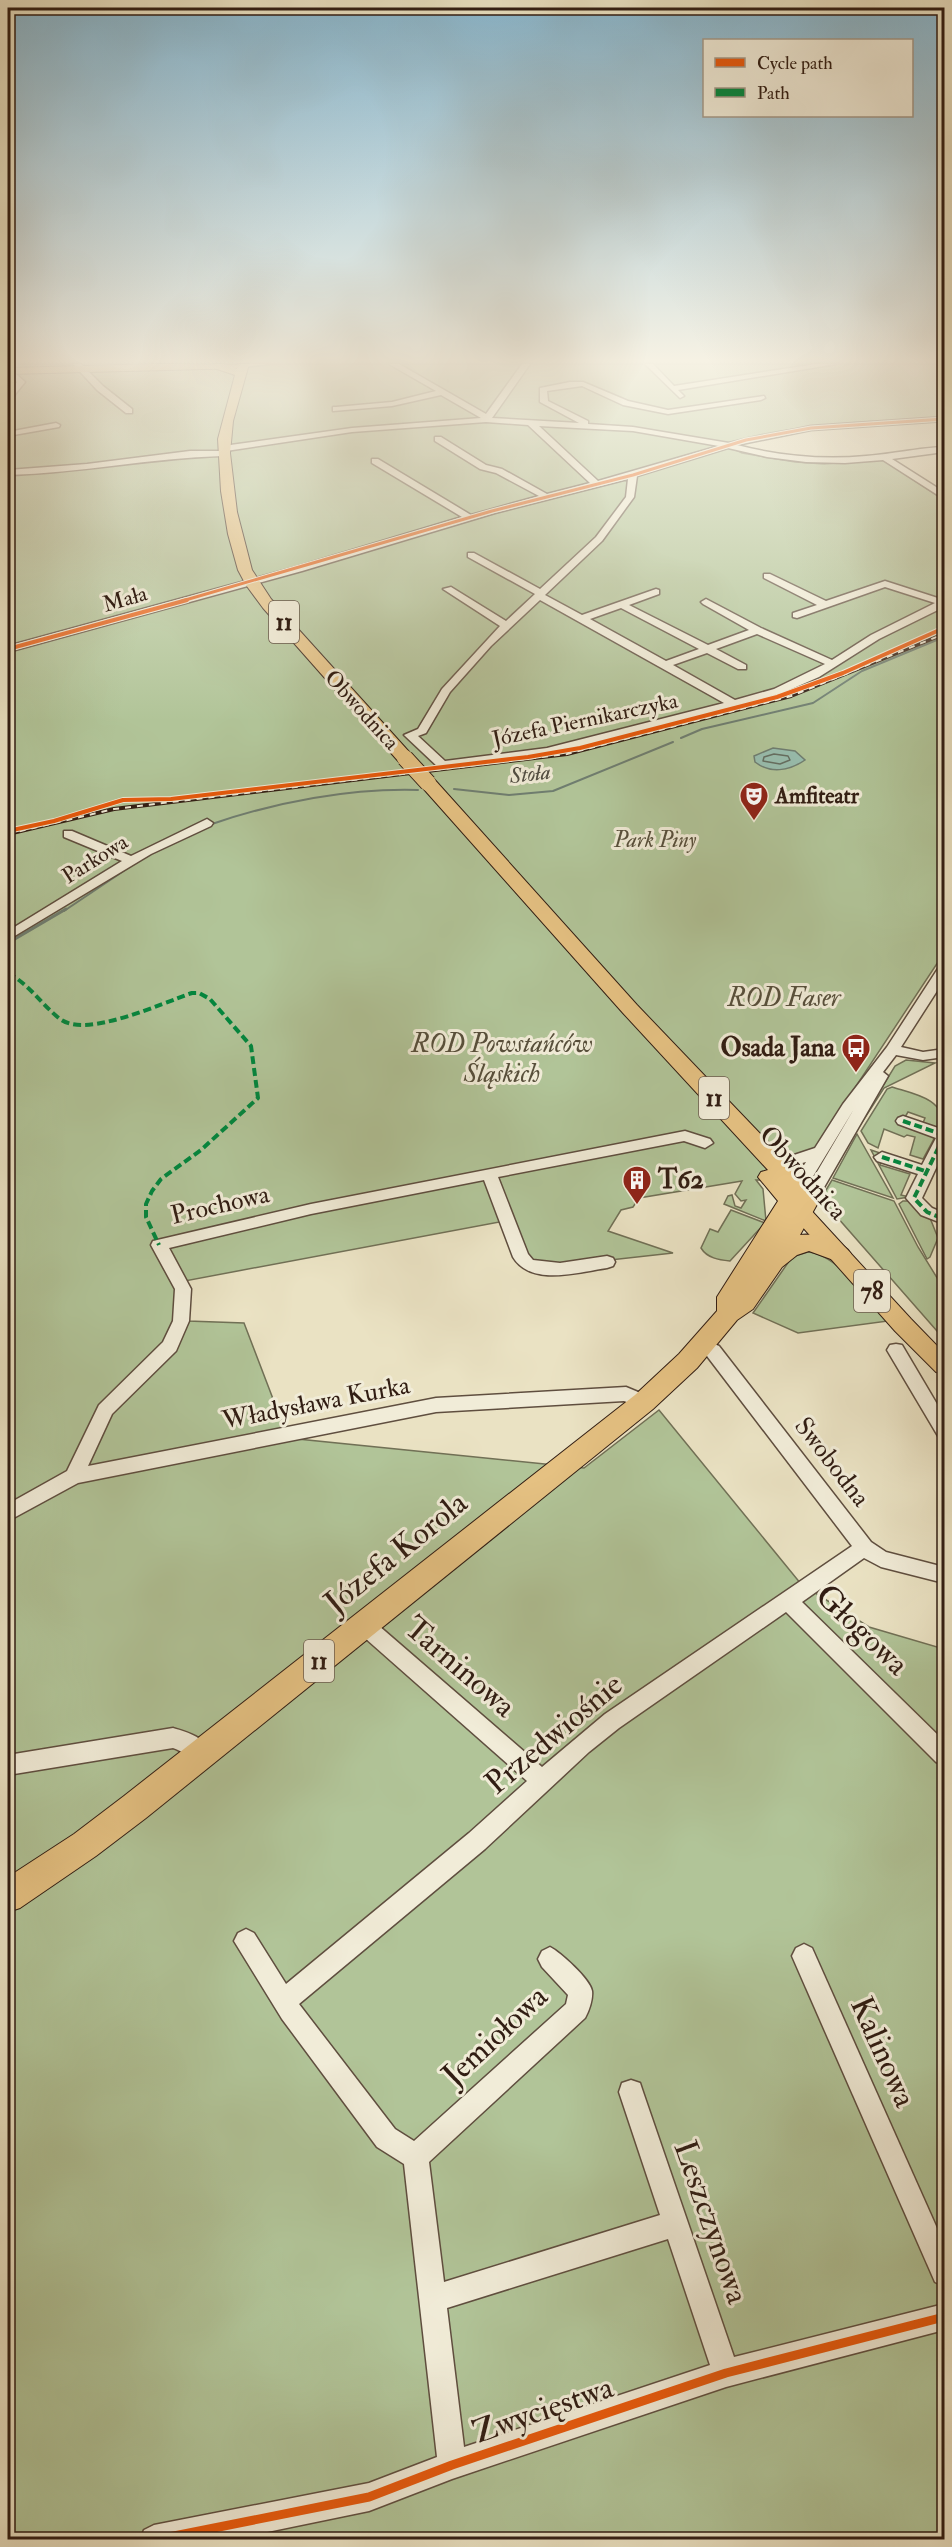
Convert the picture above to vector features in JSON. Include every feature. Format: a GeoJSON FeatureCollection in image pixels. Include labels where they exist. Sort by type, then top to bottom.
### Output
{"type":"FeatureCollection","features":[{"type":"Feature","properties":{"kind":"highway","name":"Obwodnica"},"geometry":{"type":"LineString","coordinates":[[229,483],[242,560],[251,582],[271,608],[630,1009],[766,1153],[800,1200]]}},
{"type":"Feature","properties":{"kind":"highway","name":"Obwodnica"},"geometry":{"type":"LineString","coordinates":[[630,1009],[686,1082],[800,1200]]}},
{"type":"Feature","properties":{"kind":"highway","name":"Józefa Korola"},"geometry":{"type":"LineString","coordinates":[[8,1896],[85,1845],[644,1402],[702,1345],[728,1314],[744,1303],[773,1261],[800,1200]]}},
{"type":"Feature","properties":{"kind":"highway","name":"Józefa Korola"},"geometry":{"type":"LineString","coordinates":[[728,1314],[729,1297],[800,1200]]}},
{"type":"Feature","properties":{"kind":"highway"},"geometry":{"type":"LineString","coordinates":[[773,1261],[780,1258],[790,1247],[801,1243],[815,1244],[838,1254]]}},
{"type":"Feature","properties":{"kind":"main road","name":"Obwodnica"},"geometry":{"type":"LineString","coordinates":[[800,1200],[838,1254],[903,1325],[945,1366]]}},
{"type":"Feature","properties":{"kind":"main road","name":"Obwodnica"},"geometry":{"type":"LineString","coordinates":[[800,1200],[945,1354]]}},
{"type":"Feature","properties":{"kind":"street"},"geometry":{"type":"LineString","coordinates":[[411,483],[470,518]]}},
{"type":"Feature","properties":{"kind":"street"},"geometry":{"type":"LineString","coordinates":[[520,483],[546,497]]}},
{"type":"Feature","properties":{"kind":"street","name":"Mała"},"geometry":{"type":"LineString","coordinates":[[8,649],[251,582],[470,518],[605,483]]}},
{"type":"Feature","properties":{"kind":"street","name":"Józefa Piernikarczyka"},"geometry":{"type":"LineString","coordinates":[[632,483],[630,497],[599,539],[506,625],[446,691],[422,731],[410,735],[442,765],[547,751],[644,728],[730,701]]}},
{"type":"Feature","properties":{"kind":"street"},"geometry":{"type":"LineString","coordinates":[[924,483],[945,496]]}},
{"type":"Feature","properties":{"kind":"street"},"geometry":{"type":"LineString","coordinates":[[471,555],[730,701],[785,688],[875,637],[944,603]]}},
{"type":"Feature","properties":{"kind":"street"},"geometry":{"type":"LineString","coordinates":[[767,576],[826,605]]}},
{"type":"Feature","properties":{"kind":"street"},"geometry":{"type":"LineString","coordinates":[[796,615],[885,584],[944,603]]}},
{"type":"Feature","properties":{"kind":"street"},"geometry":{"type":"LineString","coordinates":[[448,589],[506,625]]}},
{"type":"Feature","properties":{"kind":"street"},"geometry":{"type":"LineString","coordinates":[[581,619],[656,592]]}},
{"type":"Feature","properties":{"kind":"street"},"geometry":{"type":"LineString","coordinates":[[706,602],[757,630],[828,663]]}},
{"type":"Feature","properties":{"kind":"street"},"geometry":{"type":"LineString","coordinates":[[622,605],[742,668]]}},
{"type":"Feature","properties":{"kind":"street"},"geometry":{"type":"LineString","coordinates":[[665,666],[757,630]]}},
{"type":"Feature","properties":{"kind":"street","name":"Parkowa"},"geometry":{"type":"LineString","coordinates":[[8,936],[131,860],[207,823]]}},
{"type":"Feature","properties":{"kind":"street"},"geometry":{"type":"LineString","coordinates":[[68,834],[131,860]]}},
{"type":"Feature","properties":{"kind":"street"},"geometry":{"type":"LineString","coordinates":[[800,1200],[819,1152],[848,1107],[892,1050],[945,970]]}},
{"type":"Feature","properties":{"kind":"street"},"geometry":{"type":"LineString","coordinates":[[892,1050],[922,1056],[945,1053]]}},
{"type":"Feature","properties":{"kind":"street"},"geometry":{"type":"LineString","coordinates":[[800,1200],[888,1063],[892,1050]]}},
{"type":"Feature","properties":{"kind":"street"},"geometry":{"type":"LineString","coordinates":[[903,1121],[945,1136],[925,1171],[914,1198],[918,1206],[928,1213],[945,1219]]}},
{"type":"Feature","properties":{"kind":"street","name":"Prochowa"},"geometry":{"type":"LineString","coordinates":[[74,1476],[105,1410],[170,1346],[181,1321],[183,1289],[159,1245],[311,1209],[685,1136],[705,1143]]}},
{"type":"Feature","properties":{"kind":"street"},"geometry":{"type":"LineString","coordinates":[[766,1153],[791,1161],[819,1152]]}},
{"type":"Feature","properties":{"kind":"street"},"geometry":{"type":"LineString","coordinates":[[882,1157],[925,1171]]}},
{"type":"Feature","properties":{"kind":"street"},"geometry":{"type":"LineString","coordinates":[[490,1175],[521,1257],[527,1266],[541,1269],[607,1262]]}},
{"type":"Feature","properties":{"kind":"street","name":"Swobodna"},"geometry":{"type":"LineString","coordinates":[[702,1345],[713,1352],[864,1548],[881,1558],[945,1575]]}},
{"type":"Feature","properties":{"kind":"street"},"geometry":{"type":"LineString","coordinates":[[896,1350],[945,1431]]}},
{"type":"Feature","properties":{"kind":"street","name":"Władysława Kurka"},"geometry":{"type":"LineString","coordinates":[[8,1513],[34,1496],[74,1476],[436,1405],[626,1394],[644,1402]]}},
{"type":"Feature","properties":{"kind":"street","name":"Przedwiośnie"},"geometry":{"type":"LineString","coordinates":[[292,1995],[477,1841],[612,1721],[864,1548]]}},
{"type":"Feature","properties":{"kind":"street","name":"Głogowa"},"geometry":{"type":"LineString","coordinates":[[788,1602],[945,1755]]}},
{"type":"Feature","properties":{"kind":"street","name":"Tarninowa"},"geometry":{"type":"LineString","coordinates":[[364,1625],[542,1781]]}},
{"type":"Feature","properties":{"kind":"street"},"geometry":{"type":"LineString","coordinates":[[8,1765],[173,1738],[188,1742],[201,1754]]}},
{"type":"Feature","properties":{"kind":"street"},"geometry":{"type":"LineString","coordinates":[[246,1941],[292,1995],[386,2138],[416,2157],[452,2466]]}},
{"type":"Feature","properties":{"kind":"street","name":"Kalinowa"},"geometry":{"type":"LineString","coordinates":[[804,1956],[945,2273]]}},
{"type":"Feature","properties":{"kind":"street","name":"Jemiołowa"},"geometry":{"type":"LineString","coordinates":[[416,2157],[577,2010],[580,1991],[550,1959]]}},
{"type":"Feature","properties":{"kind":"street","name":"Leszczynowa"},"geometry":{"type":"LineString","coordinates":[[631,2092],[726,2373]]}},
{"type":"Feature","properties":{"kind":"street"},"geometry":{"type":"LineString","coordinates":[[432,2299],[674,2224]]}},
{"type":"Feature","properties":{"kind":"street","name":"Zwycięstwa"},"geometry":{"type":"LineString","coordinates":[[154,2540],[369,2497],[452,2466],[726,2373],[945,2317]]}},
{"type":"Feature","properties":{"kind":"green space"},"geometry":{"type":"Polygon","coordinates":[[[8,483],[918,483],[944,500],[944,953],[794,1180],[756,1180],[763,1189],[766,1221],[724,1204],[728,1196],[732,1195],[735,1206],[741,1208],[746,1200],[741,1201],[735,1194],[742,1181],[639,1198],[633,1207],[621,1210],[608,1231],[673,1253],[547,1267],[530,1262],[510,1220],[179,1282],[188,1321],[244,1323],[288,1438],[584,1468],[659,1410],[801,1584],[869,1627],[944,1649],[944,2539],[8,2540],[8,483]]]}},
{"type":"Feature","properties":{"kind":"green space"},"geometry":{"type":"Polygon","coordinates":[[[906,1060],[935,1063],[884,1088],[828,1175],[895,1066],[906,1060]]]}},
{"type":"Feature","properties":{"kind":"green space"},"geometry":{"type":"Polygon","coordinates":[[[892,1087],[918,1095],[933,1103],[943,1117],[944,1127],[923,1123],[925,1118],[908,1112],[902,1122],[936,1135],[923,1159],[910,1155],[915,1137],[907,1135],[904,1137],[884,1129],[878,1148],[868,1143],[861,1131],[887,1089],[892,1087]]]}},
{"type":"Feature","properties":{"kind":"green space"},"geometry":{"type":"Polygon","coordinates":[[[857,1134],[893,1198],[833,1178],[857,1134]]]}},
{"type":"Feature","properties":{"kind":"green space"},"geometry":{"type":"Polygon","coordinates":[[[871,1150],[883,1154],[880,1165],[910,1174],[901,1195],[909,1197],[897,1199],[871,1150]]]}},
{"type":"Feature","properties":{"kind":"green space"},"geometry":{"type":"Polygon","coordinates":[[[832,1180],[894,1201],[918,1247],[944,1289],[944,1339],[830,1209],[823,1195],[832,1180]]]}},
{"type":"Feature","properties":{"kind":"green space"},"geometry":{"type":"Polygon","coordinates":[[[903,1201],[913,1201],[930,1218],[938,1238],[927,1259],[899,1204],[903,1201]]]}},
{"type":"Feature","properties":{"kind":"green space"},"geometry":{"type":"Polygon","coordinates":[[[731,1210],[765,1223],[730,1261],[710,1256],[701,1248],[710,1229],[718,1232],[731,1210]]]}},
{"type":"Feature","properties":{"kind":"green space"},"geometry":{"type":"Polygon","coordinates":[[[808,1252],[819,1255],[841,1269],[888,1321],[798,1333],[753,1313],[792,1257],[808,1252]]]}},
{"type":"Feature","properties":{"kind":"water"},"geometry":{"type":"Polygon","coordinates":[[[773,748],[795,751],[805,760],[793,767],[780,770],[773,770],[755,762],[754,756],[773,748]]]}},
{"type":"Feature","properties":{"kind":"waterway","name":"Stoła"},"geometry":{"type":"LineString","coordinates":[[681,738],[702,729],[813,703],[862,671],[944,637]]}},
{"type":"Feature","properties":{"kind":"waterway","name":"Stoła"},"geometry":{"type":"LineString","coordinates":[[454,789],[509,795],[553,791],[673,742]]}},
{"type":"Feature","properties":{"kind":"waterway","name":"Stoła"},"geometry":{"type":"LineString","coordinates":[[212,824],[262,809],[314,798],[366,791],[418,790]]}},
{"type":"Feature","properties":{"kind":"waterway","name":"Stoła"},"geometry":{"type":"LineString","coordinates":[[64,911],[131,866]]}},
{"type":"Feature","properties":{"kind":"waterway","name":"Stoła"},"geometry":{"type":"LineString","coordinates":[[8,943],[66,909]]}},
{"type":"Feature","properties":{"kind":"railway"},"geometry":{"type":"LineString","coordinates":[[8,834],[114,809],[567,754],[791,696],[944,634]]}},
{"type":"Feature","properties":{"kind":"marked path"},"geometry":{"type":"LineString","coordinates":[[8,973],[23,981],[60,1019],[71,1025],[90,1026],[192,993],[199,993],[215,1003],[233,1028],[251,1046],[258,1098],[201,1150],[161,1179],[148,1198],[146,1217],[159,1245]]}},
{"type":"Feature","properties":{"kind":"marked path"},"geometry":{"type":"LineString","coordinates":[[903,1121],[944,1135]]}},
{"type":"Feature","properties":{"kind":"marked path"},"geometry":{"type":"LineString","coordinates":[[944,1136],[914,1198],[927,1212],[944,1219]]}},
{"type":"Feature","properties":{"kind":"marked path"},"geometry":{"type":"LineString","coordinates":[[882,1157],[925,1171]]}},
{"type":"Feature","properties":{"kind":"cycle path"},"geometry":{"type":"LineString","coordinates":[[8,649],[299,569],[492,511],[602,483]]}},
{"type":"Feature","properties":{"kind":"cycle path"},"geometry":{"type":"LineString","coordinates":[[8,831],[54,821],[123,800],[171,799],[528,757],[580,748],[777,697],[843,673],[944,628]]}},
{"type":"Feature","properties":{"kind":"cycle path"},"geometry":{"type":"LineString","coordinates":[[154,2540],[369,2497],[452,2465],[726,2373],[944,2317]]}},
{"type":"Feature","properties":{"kind":"place","name":"Amfiteatr"},"geometry":{"type":"Point","coordinates":[754,822]}},
{"type":"Feature","properties":{"kind":"place","name":"Osada Jana"},"geometry":{"type":"Point","coordinates":[856,1074]}},
{"type":"Feature","properties":{"kind":"place","name":"T62"},"geometry":{"type":"Point","coordinates":[637,1206]}},
{"type":"Feature","properties":{"kind":"park label","name":"Park Piny"},"geometry":{"type":"Point","coordinates":[655,840]}},
{"type":"Feature","properties":{"kind":"park label","name":"ROD Faser"},"geometry":{"type":"Point","coordinates":[784,998]}},
{"type":"Feature","properties":{"kind":"park label","name":"ROD Powstańców Śląskich"},"geometry":{"type":"Point","coordinates":[502,1059]}}]}
